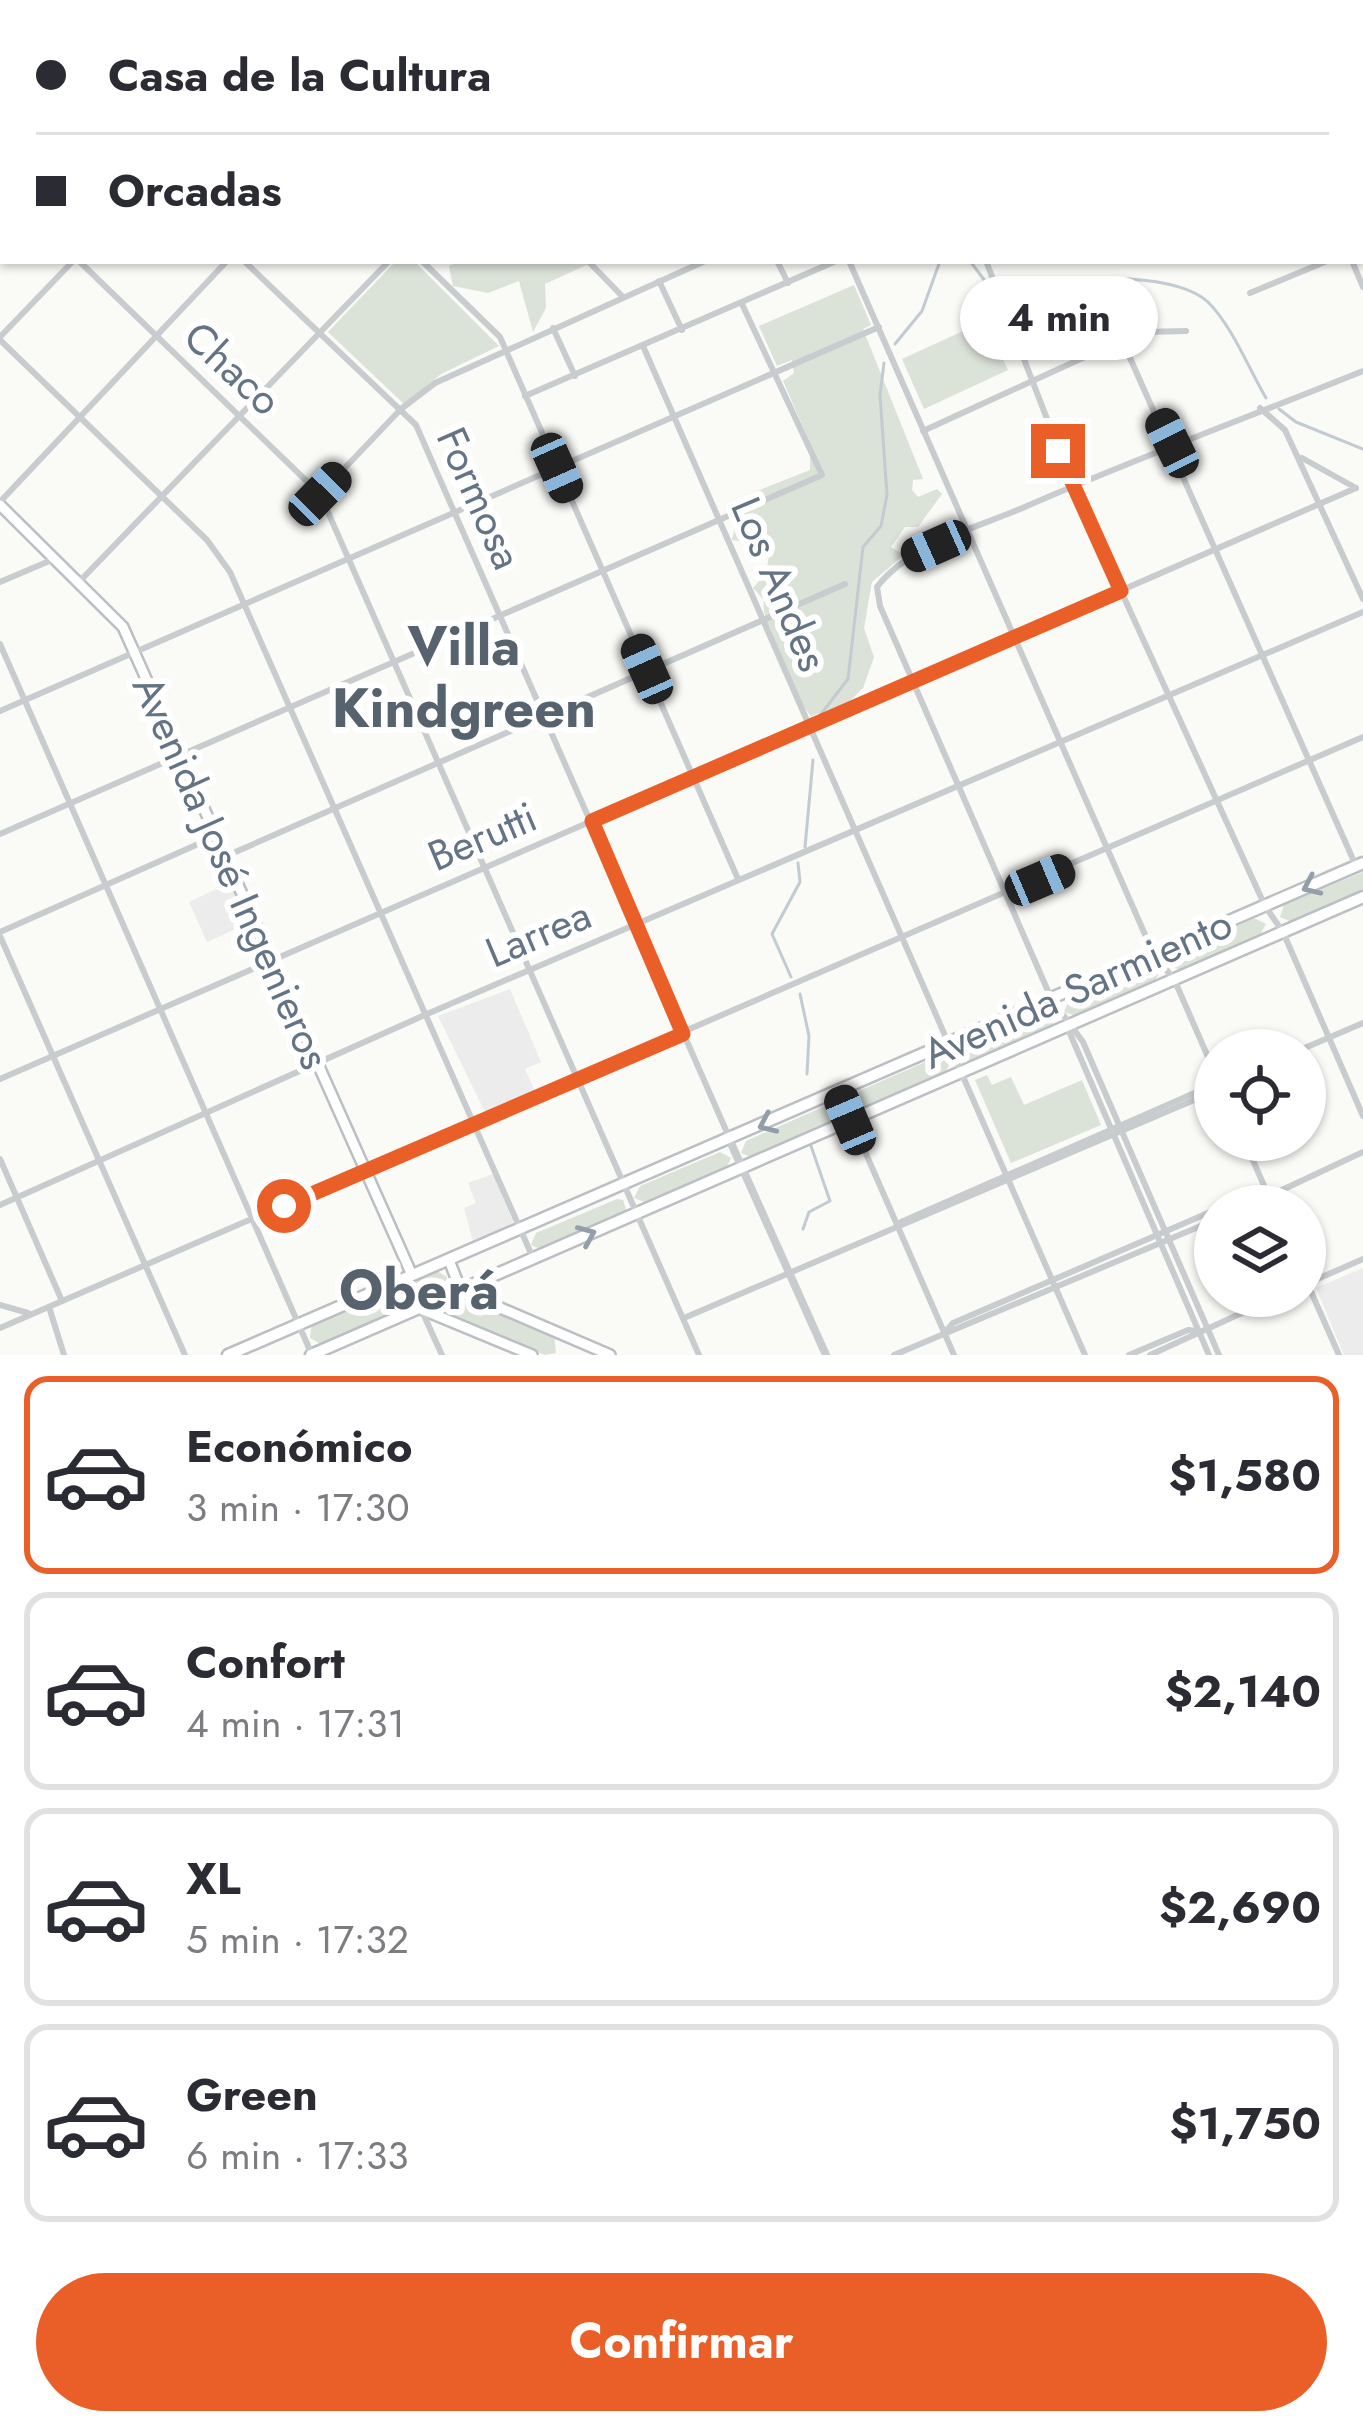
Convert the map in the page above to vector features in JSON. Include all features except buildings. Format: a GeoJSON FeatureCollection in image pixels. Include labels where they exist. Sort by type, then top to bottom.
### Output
{"type":"FeatureCollection","features":[{"type":"Feature","properties":{"kind":"main road","name":"Avenida José Ingenieros"},"geometry":{"type":"LineString","coordinates":[[0,504],[118,619],[412,1276]]}},
{"type":"Feature","properties":{"kind":"main road","name":"Avenida Sarmiento"},"geometry":{"type":"LineString","coordinates":[[228,1355],[1360,864]]}},
{"type":"Feature","properties":{"kind":"main road","name":"Avenida Sarmiento"},"geometry":{"type":"LineString","coordinates":[[312,1355],[1363,897]]}},
{"type":"Feature","properties":{"kind":"main road"},"geometry":{"type":"LineString","coordinates":[[449,1260],[461,1291],[608,1355]]}},
{"type":"Feature","properties":{"kind":"main road"},"geometry":{"type":"LineString","coordinates":[[421,1309],[532,1355]]}},
{"type":"Feature","properties":{"kind":"street"},"geometry":{"type":"LineString","coordinates":[[1040,0],[1052,0]]}},
{"type":"Feature","properties":{"kind":"street"},"geometry":{"type":"LineString","coordinates":[[73,264],[0,338],[218,555],[246,604],[533,1258]]}},
{"type":"Feature","properties":{"kind":"street","name":"Chaco"},"geometry":{"type":"LineString","coordinates":[[79,264],[320,494],[699,1355]]}},
{"type":"Feature","properties":{"kind":"street"},"geometry":{"type":"LineString","coordinates":[[0,504],[224,264]]}},
{"type":"Feature","properties":{"kind":"street","name":"Formosa"},"geometry":{"type":"LineString","coordinates":[[247,264],[416,425],[730,1141]]}},
{"type":"Feature","properties":{"kind":"street"},"geometry":{"type":"LineString","coordinates":[[79,582],[386,264]]}},
{"type":"Feature","properties":{"kind":"street"},"geometry":{"type":"LineString","coordinates":[[427,264],[500,337],[738,879]]}},
{"type":"Feature","properties":{"kind":"street"},"geometry":{"type":"LineString","coordinates":[[591,264],[622,296]]}},
{"type":"Feature","properties":{"kind":"street"},"geometry":{"type":"LineString","coordinates":[[320,494],[400,410],[434,383],[698,264]]}},
{"type":"Feature","properties":{"kind":"street"},"geometry":{"type":"LineString","coordinates":[[778,264],[788,283]]}},
{"type":"Feature","properties":{"kind":"street"},"geometry":{"type":"LineString","coordinates":[[525,395],[829,264]]}},
{"type":"Feature","properties":{"kind":"street"},"geometry":{"type":"LineString","coordinates":[[850,264],[1154,955],[1174,979],[1196,1029]]}},
{"type":"Feature","properties":{"kind":"street"},"geometry":{"type":"LineString","coordinates":[[987,264],[1073,486],[1265,906],[1283,932],[1363,1116]]}},
{"type":"Feature","properties":{"kind":"street"},"geometry":{"type":"LineString","coordinates":[[1250,293],[1320,264]]}},
{"type":"Feature","properties":{"kind":"street"},"geometry":{"type":"LineString","coordinates":[[659,281],[682,330]]}},
{"type":"Feature","properties":{"kind":"street"},"geometry":{"type":"LineString","coordinates":[[0,834],[822,475],[742,304]]}},
{"type":"Feature","properties":{"kind":"street"},"geometry":{"type":"LineString","coordinates":[[554,328],[575,376]]}},
{"type":"Feature","properties":{"kind":"street"},"geometry":{"type":"LineString","coordinates":[[0,711],[879,328]]}},
{"type":"Feature","properties":{"kind":"street"},"geometry":{"type":"LineString","coordinates":[[923,431],[1122,340],[1144,332],[1186,331]]}},
{"type":"Feature","properties":{"kind":"street"},"geometry":{"type":"LineString","coordinates":[[1122,340],[1360,864]]}},
{"type":"Feature","properties":{"kind":"street","name":"Los Andes"},"geometry":{"type":"LineString","coordinates":[[644,346],[1084,1355]]}},
{"type":"Feature","properties":{"kind":"street"},"geometry":{"type":"LineString","coordinates":[[1219,1355],[1162,1238],[1082,1042],[1051,998],[913,682],[877,587],[904,560],[967,532],[1172,443],[1363,371]]}},
{"type":"Feature","properties":{"kind":"street"},"geometry":{"type":"LineString","coordinates":[[1259,408],[1285,430],[1363,599]]}},
{"type":"Feature","properties":{"kind":"street","name":"Berutti"},"geometry":{"type":"LineString","coordinates":[[0,1079],[1357,488],[1298,456]]}},
{"type":"Feature","properties":{"kind":"street"},"geometry":{"type":"LineString","coordinates":[[0,582],[54,559]]}},
{"type":"Feature","properties":{"kind":"street"},"geometry":{"type":"LineString","coordinates":[[224,856],[845,584]]}},
{"type":"Feature","properties":{"kind":"street","name":"Larrea"},"geometry":{"type":"LineString","coordinates":[[0,1205],[427,1014],[1363,612]]}},
{"type":"Feature","properties":{"kind":"street"},"geometry":{"type":"LineString","coordinates":[[0,644],[312,1355]]}},
{"type":"Feature","properties":{"kind":"street"},"geometry":{"type":"LineString","coordinates":[[0,1328],[1363,737]]}},
{"type":"Feature","properties":{"kind":"street"},"geometry":{"type":"LineString","coordinates":[[185,1355],[0,934],[214,837]]}},
{"type":"Feature","properties":{"kind":"street"},"geometry":{"type":"LineString","coordinates":[[1328,1038],[1363,1023]]}},
{"type":"Feature","properties":{"kind":"street"},"geometry":{"type":"LineString","coordinates":[[838,1092],[954,1355]]}},
{"type":"Feature","properties":{"kind":"street"},"geometry":{"type":"LineString","coordinates":[[683,1318],[1194,1096]]}},
{"type":"Feature","properties":{"kind":"street"},"geometry":{"type":"LineString","coordinates":[[730,1141],[826,1355]]}},
{"type":"Feature","properties":{"kind":"street"},"geometry":{"type":"LineString","coordinates":[[1287,1185],[1363,1152]]}},
{"type":"Feature","properties":{"kind":"street"},"geometry":{"type":"LineString","coordinates":[[0,1159],[62,1301]]}},
{"type":"Feature","properties":{"kind":"street"},"geometry":{"type":"LineString","coordinates":[[894,1355],[1194,1221]]}},
{"type":"Feature","properties":{"kind":"street"},"geometry":{"type":"LineString","coordinates":[[1162,1238],[1194,1227]]}},
{"type":"Feature","properties":{"kind":"street"},"geometry":{"type":"LineString","coordinates":[[1326,1274],[1363,1259]]}},
{"type":"Feature","properties":{"kind":"street"},"geometry":{"type":"LineString","coordinates":[[0,1305],[32,1315]]}},
{"type":"Feature","properties":{"kind":"street"},"geometry":{"type":"LineString","coordinates":[[49,1307],[64,1355]]}},
{"type":"Feature","properties":{"kind":"street"},"geometry":{"type":"LineString","coordinates":[[421,1309],[442,1355]]}},
{"type":"Feature","properties":{"kind":"street"},"geometry":{"type":"LineString","coordinates":[[1150,1355],[1231,1317]]}},
{"type":"Feature","properties":{"kind":"street"},"geometry":{"type":"LineString","coordinates":[[1322,1317],[1339,1355]]}},
{"type":"Feature","properties":{"kind":"street"},"geometry":{"type":"LineString","coordinates":[[1129,1355],[1188,1330],[1203,1329]]}},
{"type":"Feature","properties":{"kind":"street"},"geometry":{"type":"LineString","coordinates":[[1203,1329],[1209,1355]]}},
{"type":"Feature","properties":{"kind":"shaded area"},"geometry":{"type":"Polygon","coordinates":[[[393,264],[417,264],[499,346],[441,374],[404,404],[328,332],[393,264]]]}},
{"type":"Feature","properties":{"kind":"shaded area"},"geometry":{"type":"Polygon","coordinates":[[[588,264],[545,284],[546,308],[533,332],[519,281],[488,293],[453,286],[449,266],[588,264]]]}},
{"type":"Feature","properties":{"kind":"shaded area"},"geometry":{"type":"Polygon","coordinates":[[[854,285],[871,325],[863,329],[923,479],[913,480],[912,490],[918,497],[937,489],[942,494],[918,527],[905,527],[891,547],[904,555],[872,582],[864,628],[874,657],[863,688],[846,705],[811,716],[780,659],[764,600],[753,588],[766,573],[771,545],[732,540],[747,495],[810,470],[810,443],[783,381],[794,373],[792,360],[777,366],[759,326],[854,285]]]}},
{"type":"Feature","properties":{"kind":"shaded area"},"geometry":{"type":"Polygon","coordinates":[[[985,321],[1008,370],[924,409],[902,359],[985,321]]]}},
{"type":"Feature","properties":{"kind":"shaded area"},"geometry":{"type":"Polygon","coordinates":[[[1363,872],[1363,890],[1292,922],[1280,917],[1284,905],[1363,872]]]}},
{"type":"Feature","properties":{"kind":"shaded area"},"geometry":{"type":"Polygon","coordinates":[[[232,882],[251,922],[207,942],[189,902],[232,882]]]}},
{"type":"Feature","properties":{"kind":"shaded area"},"geometry":{"type":"Polygon","coordinates":[[[1254,918],[1266,924],[1260,935],[1182,971],[1170,966],[1175,954],[1254,918]]]}},
{"type":"Feature","properties":{"kind":"shaded area"},"geometry":{"type":"Polygon","coordinates":[[[1149,964],[1161,970],[1155,981],[1076,1016],[1064,1012],[1069,1000],[1149,964]]]}},
{"type":"Feature","properties":{"kind":"shaded area"},"geometry":{"type":"Polygon","coordinates":[[[510,989],[541,1062],[525,1069],[535,1092],[486,1114],[438,1016],[510,989]]]}},
{"type":"Feature","properties":{"kind":"shaded area"},"geometry":{"type":"Polygon","coordinates":[[[1044,1011],[1056,1017],[1050,1028],[972,1063],[960,1059],[964,1047],[1044,1011]]]}},
{"type":"Feature","properties":{"kind":"shaded area"},"geometry":{"type":"Polygon","coordinates":[[[939,1056],[951,1061],[945,1073],[867,1108],[854,1104],[859,1091],[939,1056]]]}},
{"type":"Feature","properties":{"kind":"shaded area"},"geometry":{"type":"Polygon","coordinates":[[[987,1075],[992,1085],[1011,1077],[1024,1105],[1082,1080],[1101,1125],[1011,1163],[975,1080],[987,1075]]]}},
{"type":"Feature","properties":{"kind":"shaded area"},"geometry":{"type":"Polygon","coordinates":[[[834,1102],[845,1108],[839,1119],[753,1158],[741,1153],[746,1141],[834,1102]]]}},
{"type":"Feature","properties":{"kind":"shaded area"},"geometry":{"type":"Polygon","coordinates":[[[720,1152],[731,1158],[726,1169],[647,1203],[634,1198],[640,1186],[720,1152]]]}},
{"type":"Feature","properties":{"kind":"shaded area"},"geometry":{"type":"Polygon","coordinates":[[[493,1174],[514,1224],[473,1241],[464,1208],[476,1203],[468,1183],[493,1174]]]}},
{"type":"Feature","properties":{"kind":"shaded area"},"geometry":{"type":"Polygon","coordinates":[[[623,1200],[627,1212],[543,1250],[531,1245],[536,1233],[623,1200]]]}},
{"type":"Feature","properties":{"kind":"shaded area"},"geometry":{"type":"Polygon","coordinates":[[[1363,1268],[1363,1355],[1344,1355],[1326,1312],[1326,1284],[1363,1268]]]}},
{"type":"Feature","properties":{"kind":"shaded area"},"geometry":{"type":"Polygon","coordinates":[[[434,1269],[447,1277],[446,1293],[324,1346],[310,1338],[312,1322],[434,1269]]]}},
{"type":"Feature","properties":{"kind":"shaded area"},"geometry":{"type":"Polygon","coordinates":[[[462,1297],[554,1334],[556,1353],[545,1355],[453,1317],[451,1304],[462,1297]]]}},
{"type":"Feature","properties":{"kind":"waterway"},"geometry":{"type":"LineString","coordinates":[[895,344],[922,311],[939,264]]}},
{"type":"Feature","properties":{"kind":"waterway"},"geometry":{"type":"LineString","coordinates":[[972,264],[985,281]]}},
{"type":"Feature","properties":{"kind":"waterway"},"geometry":{"type":"LineString","coordinates":[[998,282],[1108,278],[1190,291],[1208,302],[1225,323],[1266,398]]}},
{"type":"Feature","properties":{"kind":"waterway"},"geometry":{"type":"LineString","coordinates":[[818,718],[848,679],[863,547],[881,526],[887,495],[880,395],[884,363]]}},
{"type":"Feature","properties":{"kind":"waterway"},"geometry":{"type":"LineString","coordinates":[[1279,409],[1296,422],[1363,449]]}},
{"type":"Feature","properties":{"kind":"waterway"},"geometry":{"type":"LineString","coordinates":[[805,847],[813,760]]}},
{"type":"Feature","properties":{"kind":"waterway"},"geometry":{"type":"LineString","coordinates":[[791,977],[772,934],[800,882],[798,863]]}},
{"type":"Feature","properties":{"kind":"waterway"},"geometry":{"type":"LineString","coordinates":[[800,994],[809,1036],[807,1074]]}},
{"type":"Feature","properties":{"kind":"waterway"},"geometry":{"type":"LineString","coordinates":[[803,1229],[809,1212],[830,1201],[811,1146]]}},
{"type":"Feature","properties":{"kind":"district","name":"Villa Kindgreen"},"geometry":{"type":"Point","coordinates":[464,677]}},
{"type":"Feature","properties":{"kind":"district","name":"Oberá"},"geometry":{"type":"Point","coordinates":[419,1290]}},
{"type":"Feature","properties":{"kind":"route"},"geometry":{"type":"LineString","coordinates":[[284,1206],[683,1034],[592,821],[1121,591],[1058,451]]}}]}
